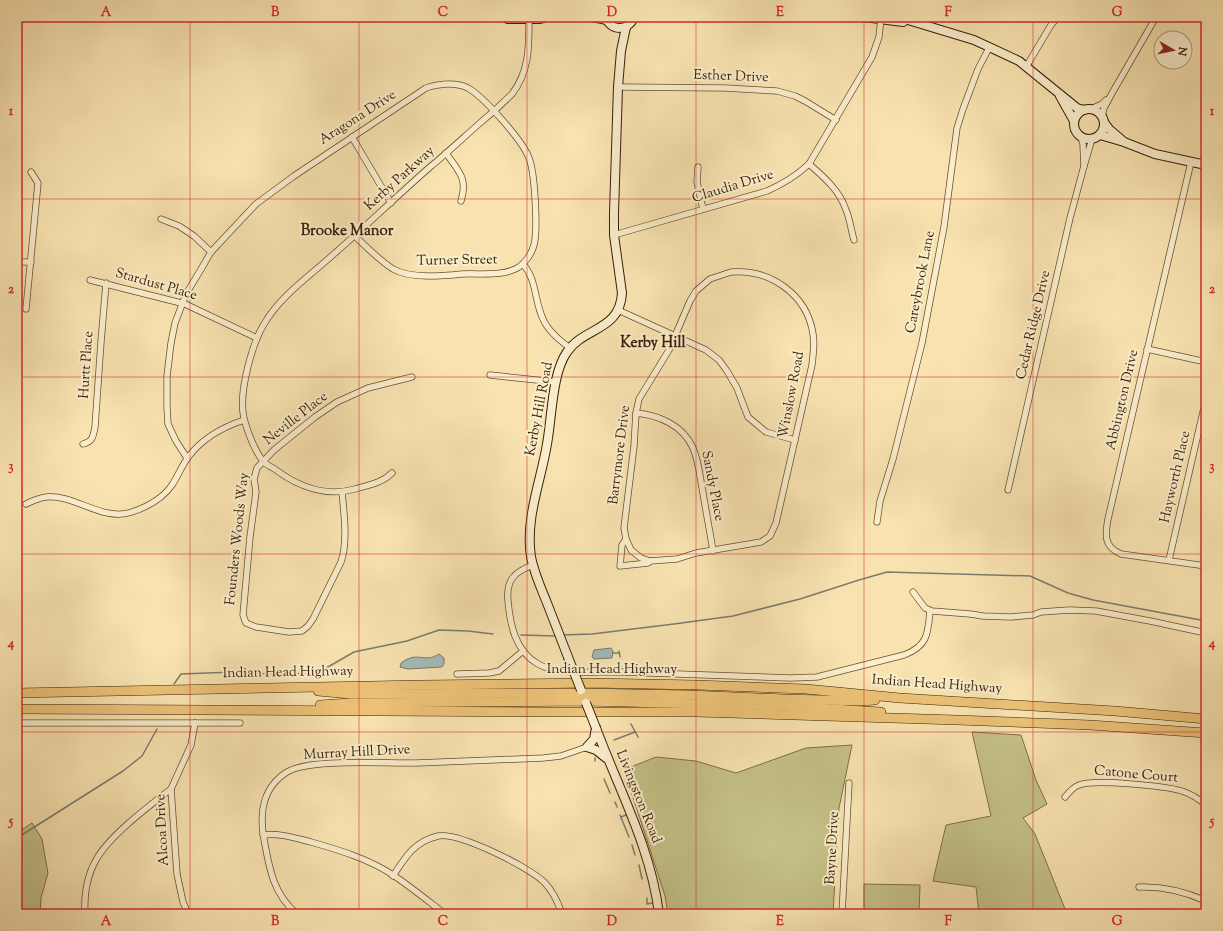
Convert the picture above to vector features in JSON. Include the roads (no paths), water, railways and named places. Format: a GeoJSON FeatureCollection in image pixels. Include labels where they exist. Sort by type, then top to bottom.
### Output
{"type":"FeatureCollection","features":[{"type":"Feature","properties":{"kind":"highway","name":"Indian Head Highway"},"geometry":{"type":"LineString","coordinates":[[17,693],[288,687],[591,683],[697,685],[806,689],[900,698],[1115,711],[1206,719]]}},
{"type":"Feature","properties":{"kind":"highway"},"geometry":{"type":"LineString","coordinates":[[288,687],[350,694],[584,697],[784,706],[860,710],[957,720]]}},
{"type":"Feature","properties":{"kind":"highway"},"geometry":{"type":"LineString","coordinates":[[218,709],[351,703],[690,695],[854,701],[900,698]]}},
{"type":"Feature","properties":{"kind":"highway"},"geometry":{"type":"LineString","coordinates":[[17,709],[696,712],[1090,725],[1206,734]]}},
{"type":"Feature","properties":{"kind":"main road"},"geometry":{"type":"LineString","coordinates":[[505,17],[508,19],[548,17]]}},
{"type":"Feature","properties":{"kind":"main road"},"geometry":{"type":"LineString","coordinates":[[592,17],[606,18],[614,27],[620,51]]}},
{"type":"Feature","properties":{"kind":"main road"},"geometry":{"type":"LineString","coordinates":[[618,310],[621,305],[622,293],[614,235],[614,177],[620,51],[626,27],[634,18],[642,17]]}},
{"type":"Feature","properties":{"kind":"main road"},"geometry":{"type":"LineString","coordinates":[[864,17],[881,18],[916,24],[974,40],[1019,61],[1077,108],[1096,111],[1109,129],[1124,142]]}},
{"type":"Feature","properties":{"kind":"main road"},"geometry":{"type":"LineString","coordinates":[[898,17],[916,24]]}},
{"type":"Feature","properties":{"kind":"main road"},"geometry":{"type":"LineString","coordinates":[[614,27],[626,27]]}},
{"type":"Feature","properties":{"kind":"main road"},"geometry":{"type":"LineString","coordinates":[[1059,93],[1074,121],[1076,133],[1081,137],[1088,140],[1096,137],[1124,142],[1155,154],[1206,165]]}},
{"type":"Feature","properties":{"kind":"main road"},"geometry":{"type":"LineString","coordinates":[[1074,121],[1078,114],[1087,110]]}},
{"type":"Feature","properties":{"kind":"main road"},"geometry":{"type":"LineString","coordinates":[[1096,137],[1104,127],[1103,120]]}},
{"type":"Feature","properties":{"kind":"main road","name":"Kerby Hill Road"},"geometry":{"type":"LineString","coordinates":[[584,697],[533,565],[530,544],[530,528],[533,506],[547,444],[556,382],[561,364],[570,348],[609,321],[616,315],[618,310]]}},
{"type":"Feature","properties":{"kind":"main road","name":"Livingston Road"},"geometry":{"type":"LineString","coordinates":[[584,697],[643,844],[655,889],[659,914]]}},
{"type":"Feature","properties":{"kind":"main road"},"geometry":{"type":"LineString","coordinates":[[596,728],[594,739],[587,747],[596,750],[609,760]]}},
{"type":"Feature","properties":{"kind":"street"},"geometry":{"type":"LineString","coordinates":[[1026,67],[1051,25],[1058,17]]}},
{"type":"Feature","properties":{"kind":"street"},"geometry":{"type":"LineString","coordinates":[[1103,120],[1104,108],[1156,17]]}},
{"type":"Feature","properties":{"kind":"street","name":"Kerby Parkway"},"geometry":{"type":"LineString","coordinates":[[392,473],[378,482],[342,492],[321,490],[300,485],[287,478],[263,461],[253,443],[244,420],[244,392],[249,367],[258,338],[272,312],[284,298],[494,111],[516,88],[525,69],[528,58],[529,18]]}},
{"type":"Feature","properties":{"kind":"street","name":"Claudia Drive"},"geometry":{"type":"LineString","coordinates":[[614,235],[775,188],[790,180],[809,164],[875,51],[881,18]]}},
{"type":"Feature","properties":{"kind":"street","name":"Careybrook Lane"},"geometry":{"type":"LineString","coordinates":[[877,522],[880,501],[893,459],[922,343],[941,242],[957,128],[978,69],[989,48]]}},
{"type":"Feature","properties":{"kind":"street","name":"Aragona Drive"},"geometry":{"type":"LineString","coordinates":[[188,458],[176,441],[170,429],[167,408],[167,382],[171,343],[175,323],[182,302],[190,286],[212,252],[256,204],[282,184],[426,88],[438,85],[454,85],[467,88],[494,111],[524,147],[530,159],[532,171],[536,224],[533,250],[523,264]]}},
{"type":"Feature","properties":{"kind":"street","name":"Esther Drive"},"geometry":{"type":"LineString","coordinates":[[618,87],[725,88],[777,91],[800,98],[836,120]]}},
{"type":"Feature","properties":{"kind":"street"},"geometry":{"type":"LineString","coordinates":[[1087,110],[1102,104],[1111,95]]}},
{"type":"Feature","properties":{"kind":"street"},"geometry":{"type":"LineString","coordinates":[[352,137],[391,203]]}},
{"type":"Feature","properties":{"kind":"street","name":"Cedar Ridge Drive"},"geometry":{"type":"LineString","coordinates":[[1081,137],[1083,144],[1084,166]]}},
{"type":"Feature","properties":{"kind":"street","name":"Cedar Ridge Drive"},"geometry":{"type":"LineString","coordinates":[[1008,490],[1070,218],[1084,166],[1096,137]]}},
{"type":"Feature","properties":{"kind":"street"},"geometry":{"type":"LineString","coordinates":[[446,153],[463,179],[464,193],[461,201]]}},
{"type":"Feature","properties":{"kind":"street","name":"Abbington Drive"},"geometry":{"type":"LineString","coordinates":[[1191,162],[1116,482],[1106,535],[1111,547],[1121,554],[1206,566]]}},
{"type":"Feature","properties":{"kind":"street"},"geometry":{"type":"LineString","coordinates":[[809,164],[826,179],[841,198],[847,210],[854,240]]}},
{"type":"Feature","properties":{"kind":"street"},"geometry":{"type":"LineString","coordinates":[[698,167],[697,182],[703,209]]}},
{"type":"Feature","properties":{"kind":"street"},"geometry":{"type":"LineString","coordinates":[[26,309],[38,183],[31,172]]}},
{"type":"Feature","properties":{"kind":"street"},"geometry":{"type":"LineString","coordinates":[[161,219],[180,226],[212,252]]}},
{"type":"Feature","properties":{"kind":"street","name":"Turner Street"},"geometry":{"type":"LineString","coordinates":[[354,235],[382,261],[398,271],[409,274],[426,276],[499,272],[516,268],[523,264]]}},
{"type":"Feature","properties":{"kind":"street"},"geometry":{"type":"LineString","coordinates":[[17,262],[31,262]]}},
{"type":"Feature","properties":{"kind":"street"},"geometry":{"type":"LineString","coordinates":[[523,264],[528,269],[534,285],[539,310],[545,324],[559,340],[570,348]]}},
{"type":"Feature","properties":{"kind":"street","name":"Winslow Road"},"geometry":{"type":"LineString","coordinates":[[620,566],[648,563],[650,561],[677,559],[696,553],[758,543],[764,541],[770,536],[776,523],[812,365],[814,341],[812,328],[806,311],[798,300],[785,287],[766,276],[745,272],[731,272],[712,278],[699,287],[693,296],[675,335]]}},
{"type":"Feature","properties":{"kind":"street","name":"Stardust Place"},"geometry":{"type":"LineString","coordinates":[[90,280],[182,302],[258,338]]}},
{"type":"Feature","properties":{"kind":"street","name":"Hurtt Place"},"geometry":{"type":"LineString","coordinates":[[83,444],[89,442],[92,438],[95,427],[106,283]]}},
{"type":"Feature","properties":{"kind":"street"},"geometry":{"type":"LineString","coordinates":[[618,310],[706,350],[719,360],[727,371],[737,388],[748,417],[754,423],[770,433],[795,440]]}},
{"type":"Feature","properties":{"kind":"street","name":"Barrymore Drive"},"geometry":{"type":"LineString","coordinates":[[650,561],[641,558],[628,545],[624,528],[634,446],[636,413],[640,396],[665,357],[675,335]]}},
{"type":"Feature","properties":{"kind":"street"},"geometry":{"type":"LineString","coordinates":[[1147,349],[1206,362]]}},
{"type":"Feature","properties":{"kind":"street"},"geometry":{"type":"LineString","coordinates":[[490,375],[556,382]]}},
{"type":"Feature","properties":{"kind":"street","name":"Neville Place"},"geometry":{"type":"LineString","coordinates":[[263,461],[305,425],[337,402],[368,388],[412,377]]}},
{"type":"Feature","properties":{"kind":"street","name":"Hayworth Place"},"geometry":{"type":"LineString","coordinates":[[1169,560],[1206,400]]}},
{"type":"Feature","properties":{"kind":"street","name":"Sandy Place"},"geometry":{"type":"LineString","coordinates":[[636,413],[655,416],[662,419],[677,428],[691,444],[698,463],[713,551]]}},
{"type":"Feature","properties":{"kind":"street"},"geometry":{"type":"LineString","coordinates":[[26,504],[41,498],[57,497],[103,512],[120,514],[132,512],[147,506],[171,486],[194,450],[215,433],[227,426],[244,420]]}},
{"type":"Feature","properties":{"kind":"street","name":"Founders Woods Way"},"geometry":{"type":"LineString","coordinates":[[263,461],[256,470],[254,479],[256,492],[243,617],[245,622],[251,626],[293,633],[302,631],[311,623],[341,562],[343,554],[345,533],[342,492]]}},
{"type":"Feature","properties":{"kind":"street","name":"Barrymore Drive"},"geometry":{"type":"LineString","coordinates":[[620,566],[622,545],[626,539]]}},
{"type":"Feature","properties":{"kind":"street"},"geometry":{"type":"LineString","coordinates":[[533,565],[513,576],[508,587],[507,593],[514,633],[523,651],[538,664],[553,670],[564,672],[620,672],[791,678],[817,677],[904,655],[916,650],[922,645],[928,633],[930,610]]}},
{"type":"Feature","properties":{"kind":"street"},"geometry":{"type":"LineString","coordinates":[[913,592],[925,608],[930,610],[983,616],[1011,617],[1034,615],[1041,612],[1069,610],[1096,611],[1136,618],[1206,634]]}},
{"type":"Feature","properties":{"kind":"street"},"geometry":{"type":"LineString","coordinates":[[457,674],[500,672],[523,651]]}},
{"type":"Feature","properties":{"kind":"street"},"geometry":{"type":"LineString","coordinates":[[17,723],[240,723]]}},
{"type":"Feature","properties":{"kind":"street","name":"Alcoa Drive"},"geometry":{"type":"LineString","coordinates":[[188,914],[182,897],[177,874],[171,789],[191,746],[195,723]]}},
{"type":"Feature","properties":{"kind":"street","name":"Murray Hill Drive"},"geometry":{"type":"LineString","coordinates":[[297,914],[283,900],[275,886],[268,867],[261,826],[262,812],[267,794],[287,772],[300,767],[345,763],[415,763],[543,758],[560,756],[587,747]]}},
{"type":"Feature","properties":{"kind":"street","name":"Catone Court"},"geometry":{"type":"LineString","coordinates":[[1065,797],[1080,784],[1105,782],[1171,788],[1188,793],[1206,805]]}},
{"type":"Feature","properties":{"kind":"street","name":"Bayne Drive"},"geometry":{"type":"LineString","coordinates":[[842,914],[849,783]]}},
{"type":"Feature","properties":{"kind":"street"},"geometry":{"type":"LineString","coordinates":[[85,914],[86,892],[90,876],[98,856],[106,846],[130,823],[171,789]]}},
{"type":"Feature","properties":{"kind":"street"},"geometry":{"type":"LineString","coordinates":[[263,835],[273,834],[290,836],[331,848],[357,858],[393,876],[445,914]]}},
{"type":"Feature","properties":{"kind":"street"},"geometry":{"type":"LineString","coordinates":[[393,876],[409,852],[422,842],[442,836],[455,838],[471,843],[528,870],[547,886],[557,900],[562,914]]}},
{"type":"Feature","properties":{"kind":"street"},"geometry":{"type":"LineString","coordinates":[[1139,887],[1158,887],[1177,890],[1206,901]]}},
{"type":"Feature","properties":{"kind":"water"},"geometry":{"type":"Polygon","coordinates":[[[611,648],[613,651],[612,658],[594,659],[592,657],[594,650],[611,648]]]}},
{"type":"Feature","properties":{"kind":"water"},"geometry":{"type":"Polygon","coordinates":[[[439,654],[444,658],[444,664],[442,667],[408,669],[400,667],[401,663],[407,659],[417,657],[429,658],[439,654]]]}},
{"type":"Feature","properties":{"kind":"waterway"},"geometry":{"type":"LineString","coordinates":[[562,635],[592,634],[733,616],[800,599],[887,572],[1030,576],[1068,593],[1093,600],[1206,621]]}},
{"type":"Feature","properties":{"kind":"waterway"},"geometry":{"type":"LineString","coordinates":[[174,684],[181,674],[234,672],[287,675],[321,671],[354,652],[407,641],[439,630],[493,634]]}},
{"type":"Feature","properties":{"kind":"waterway"},"geometry":{"type":"LineString","coordinates":[[521,635],[556,636]]}},
{"type":"Feature","properties":{"kind":"waterway"},"geometry":{"type":"LineString","coordinates":[[619,651],[620,657]]}},
{"type":"Feature","properties":{"kind":"waterway"},"geometry":{"type":"LineString","coordinates":[[613,653],[619,653]]}},
{"type":"Feature","properties":{"kind":"waterway"},"geometry":{"type":"LineString","coordinates":[[631,724],[638,737]]}},
{"type":"Feature","properties":{"kind":"waterway"},"geometry":{"type":"LineString","coordinates":[[17,838],[123,771],[142,756],[157,729]]}},
{"type":"Feature","properties":{"kind":"waterway"},"geometry":{"type":"LineString","coordinates":[[614,740],[635,732]]}},
{"type":"Feature","properties":{"kind":"waterway"},"geometry":{"type":"LineString","coordinates":[[604,779],[610,793]]}},
{"type":"Feature","properties":{"kind":"waterway"},"geometry":{"type":"LineString","coordinates":[[615,802],[617,807]]}},
{"type":"Feature","properties":{"kind":"waterway"},"geometry":{"type":"LineString","coordinates":[[620,815],[629,837]]}},
{"type":"Feature","properties":{"kind":"waterway"},"geometry":{"type":"LineString","coordinates":[[621,817],[626,815]]}},
{"type":"Feature","properties":{"kind":"waterway"},"geometry":{"type":"LineString","coordinates":[[632,845],[635,855]]}},
{"type":"Feature","properties":{"kind":"waterway"},"geometry":{"type":"LineString","coordinates":[[639,865],[642,879]]}},
{"type":"Feature","properties":{"kind":"waterway"},"geometry":{"type":"LineString","coordinates":[[647,898],[647,904],[652,903]]}},
{"type":"Feature","properties":{"kind":"district","name":"Brooke Manor"},"geometry":{"type":"Point","coordinates":[347,231]}},
{"type":"Feature","properties":{"kind":"district","name":"Kerby Hill"},"geometry":{"type":"Point","coordinates":[653,343]}}]}
